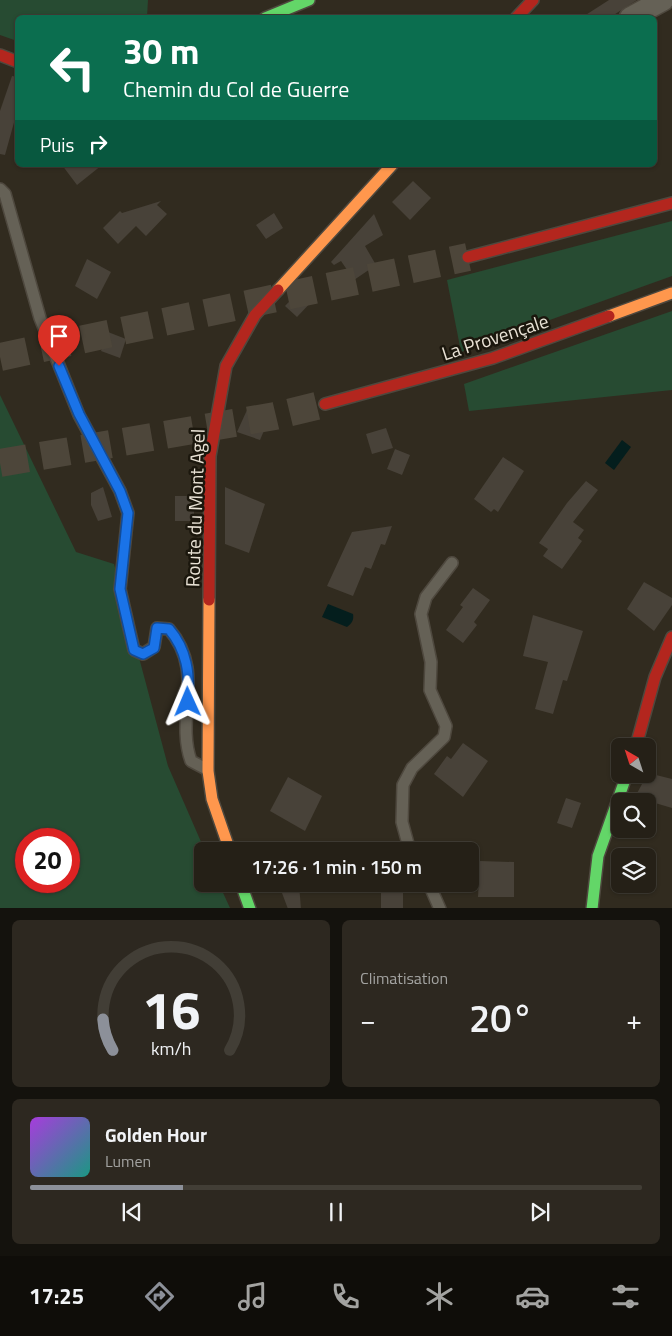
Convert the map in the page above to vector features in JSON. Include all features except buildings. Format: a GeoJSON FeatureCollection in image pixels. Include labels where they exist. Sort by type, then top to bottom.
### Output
{"type":"FeatureCollection","features":[{"type":"Feature","properties":{"kind":"main road"},"geometry":{"type":"LineString","coordinates":[[272,15],[308,0]]}},
{"type":"Feature","properties":{"kind":"main road"},"geometry":{"type":"LineString","coordinates":[[519,15],[533,0]]}},
{"type":"Feature","properties":{"kind":"main road"},"geometry":{"type":"LineString","coordinates":[[0,55],[15,61]]}},
{"type":"Feature","properties":{"kind":"main road","name":"Route du Mont Agel"},"geometry":{"type":"LineString","coordinates":[[227,842],[212,799],[208,771],[210,456],[216,413],[226,366],[255,315],[390,167]]}},
{"type":"Feature","properties":{"kind":"main road"},"geometry":{"type":"LineString","coordinates":[[468,257],[548,238],[672,203]]}},
{"type":"Feature","properties":{"kind":"main road","name":"La Provençale"},"geometry":{"type":"LineString","coordinates":[[325,404],[493,358],[672,293]]}},
{"type":"Feature","properties":{"kind":"main road"},"geometry":{"type":"LineString","coordinates":[[639,738],[672,637]]}},
{"type":"Feature","properties":{"kind":"main road"},"geometry":{"type":"LineString","coordinates":[[592,908],[595,864],[605,828],[622,783]]}},
{"type":"Feature","properties":{"kind":"main road"},"geometry":{"type":"LineString","coordinates":[[244,892],[250,908]]}},
{"type":"Feature","properties":{"kind":"street"},"geometry":{"type":"LineString","coordinates":[[636,15],[663,0]]}},
{"type":"Feature","properties":{"kind":"lane"},"geometry":{"type":"LineString","coordinates":[[0,189],[5,194],[40,318],[79,414],[120,491],[128,513],[120,589],[134,650],[143,654],[154,648],[157,628],[169,629],[181,642],[189,686],[186,748],[191,761],[208,771]]}},
{"type":"Feature","properties":{"kind":"lane"},"geometry":{"type":"LineString","coordinates":[[408,842],[402,822],[403,785],[412,768],[444,737],[446,726],[430,690],[431,662],[421,614],[426,596],[452,563]]}},
{"type":"Feature","properties":{"kind":"lane"},"geometry":{"type":"LineString","coordinates":[[433,892],[440,908]]}},
{"type":"Feature","properties":{"kind":"green space"},"geometry":{"type":"Polygon","coordinates":[[[0,0],[148,0],[147,15],[15,15],[15,40],[0,35],[0,0]]]}},
{"type":"Feature","properties":{"kind":"green space"},"geometry":{"type":"Polygon","coordinates":[[[672,221],[672,276],[461,352],[447,280],[672,221]]]}},
{"type":"Feature","properties":{"kind":"green space"},"geometry":{"type":"Polygon","coordinates":[[[672,311],[672,390],[469,411],[464,384],[672,311]]]}},
{"type":"Feature","properties":{"kind":"green space"},"geometry":{"type":"Polygon","coordinates":[[[0,395],[76,552],[114,564],[168,766],[201,842],[194,842],[194,892],[223,892],[230,908],[0,908],[0,395]]]}},
{"type":"Feature","properties":{"kind":"water"},"geometry":{"type":"Polygon","coordinates":[[[622,440],[631,447],[614,470],[605,463],[622,440]]]}},
{"type":"Feature","properties":{"kind":"water"},"geometry":{"type":"Polygon","coordinates":[[[328,604],[353,614],[353,620],[347,627],[322,617],[328,604]]]}},
{"type":"Feature","properties":{"kind":"tunnel"},"geometry":{"type":"LineString","coordinates":[[0,357],[468,257]]}},
{"type":"Feature","properties":{"kind":"tunnel"},"geometry":{"type":"LineString","coordinates":[[0,463],[275,416],[325,404]]}},
{"type":"Feature","properties":{"kind":"traffic: fast"},"geometry":{"type":"LineString","coordinates":[[272,15],[309,0]]}},
{"type":"Feature","properties":{"kind":"traffic: fast"},"geometry":{"type":"LineString","coordinates":[[592,908],[598,856],[624,783]]}},
{"type":"Feature","properties":{"kind":"traffic: fast"},"geometry":{"type":"LineString","coordinates":[[244,892],[250,908]]}},
{"type":"Feature","properties":{"kind":"traffic: slow"},"geometry":{"type":"LineString","coordinates":[[278,290],[390,167]]}},
{"type":"Feature","properties":{"kind":"traffic: slow"},"geometry":{"type":"LineString","coordinates":[[609,316],[672,293]]}},
{"type":"Feature","properties":{"kind":"traffic: slow"},"geometry":{"type":"LineString","coordinates":[[209,600],[208,771],[212,799],[227,842]]}},
{"type":"Feature","properties":{"kind":"traffic: jam"},"geometry":{"type":"LineString","coordinates":[[519,15],[533,0]]}},
{"type":"Feature","properties":{"kind":"traffic: jam"},"geometry":{"type":"LineString","coordinates":[[0,55],[15,61]]}},
{"type":"Feature","properties":{"kind":"traffic: jam"},"geometry":{"type":"LineString","coordinates":[[468,257],[672,203]]}},
{"type":"Feature","properties":{"kind":"traffic: jam"},"geometry":{"type":"LineString","coordinates":[[209,600],[210,456],[226,366],[255,315],[278,290]]}},
{"type":"Feature","properties":{"kind":"traffic: jam"},"geometry":{"type":"LineString","coordinates":[[325,404],[493,358],[609,316]]}},
{"type":"Feature","properties":{"kind":"traffic: jam"},"geometry":{"type":"LineString","coordinates":[[638,738],[655,677],[672,637]]}},
{"type":"Feature","properties":{"kind":"route"},"geometry":{"type":"LineString","coordinates":[[59,366],[79,414],[120,491],[128,513],[120,589],[134,650],[143,654],[154,648],[157,628],[169,629],[181,642],[187,668],[188,702]]}}]}
